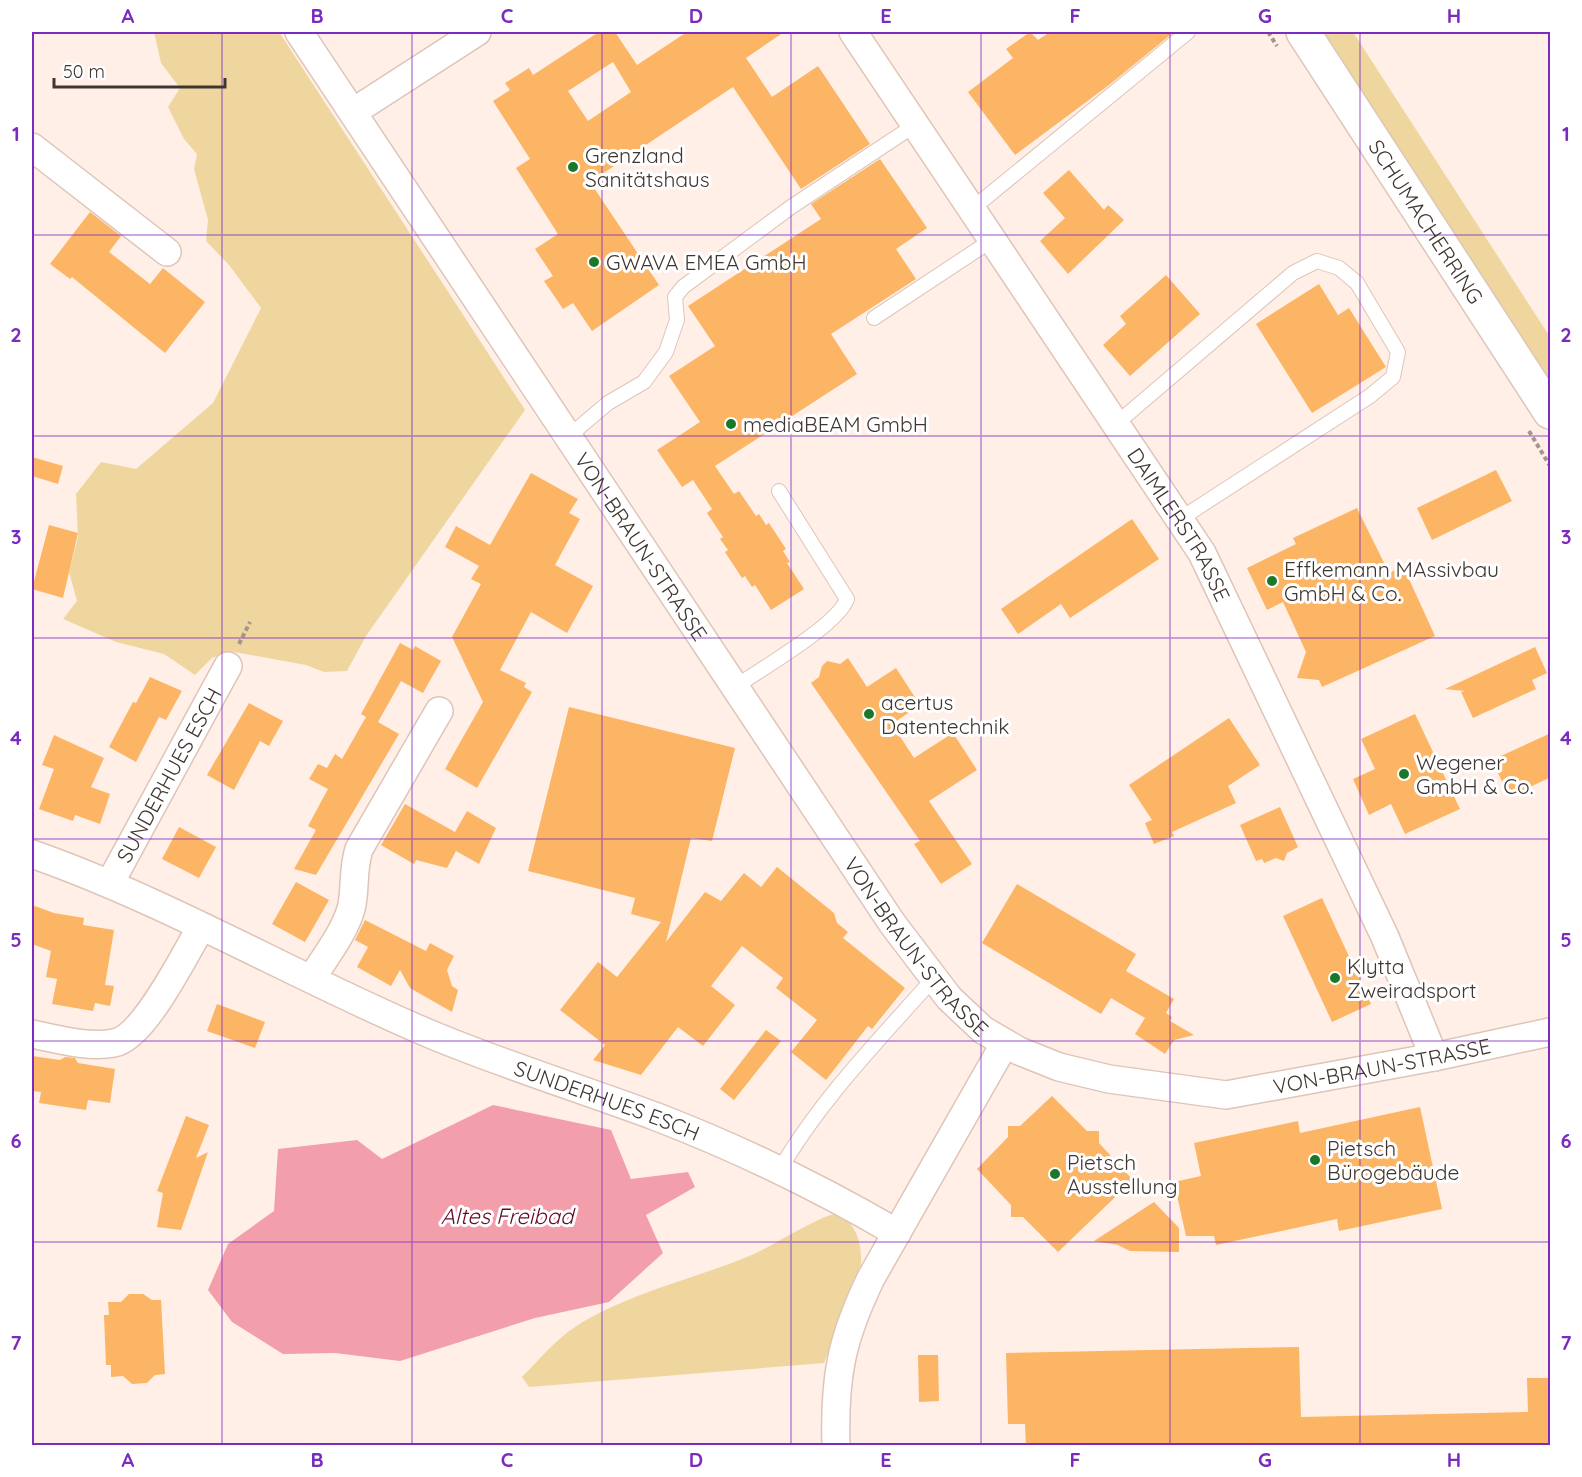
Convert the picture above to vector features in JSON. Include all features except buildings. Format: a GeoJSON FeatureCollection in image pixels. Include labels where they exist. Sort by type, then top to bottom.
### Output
{"type":"FeatureCollection","features":[{"type":"Feature","properties":{"kind":"main road","name":"SCHUMACHERRING"},"geometry":{"type":"LineString","coordinates":[[1303,32],[1551,412]]}},
{"type":"Feature","properties":{"kind":"street","name":"VON-BRAUN-STRASSE"},"geometry":{"type":"LineString","coordinates":[[299,32],[892,923],[949,998],[983,1030],[1005,1043],[1059,1067],[1089,1074],[1226,1095],[1434,1057],[1551,1032]]}},
{"type":"Feature","properties":{"kind":"street"},"geometry":{"type":"LineString","coordinates":[[353,112],[477,32]]}},
{"type":"Feature","properties":{"kind":"street","name":"DAIMLERSTRASSE"},"geometry":{"type":"LineString","coordinates":[[853,32],[1202,553],[1365,894],[1434,1057]]}},
{"type":"Feature","properties":{"kind":"street"},"geometry":{"type":"LineString","coordinates":[[32,147],[167,252]]}},
{"type":"Feature","properties":{"kind":"street","name":"SUNDERHUES ESCH"},"geometry":{"type":"LineString","coordinates":[[110,883],[228,666]]}},
{"type":"Feature","properties":{"kind":"street"},"geometry":{"type":"LineString","coordinates":[[312,978],[346,922],[351,907],[353,869],[359,849],[439,711]]}},
{"type":"Feature","properties":{"kind":"street","name":"SUNDERHUES ESCH"},"geometry":{"type":"LineString","coordinates":[[32,854],[110,883],[428,1034],[659,1118],[779,1171],[845,1203],[897,1233]]}},
{"type":"Feature","properties":{"kind":"street"},"geometry":{"type":"LineString","coordinates":[[32,1034],[91,1044],[115,1043],[132,1036],[153,1009],[201,927]]}},
{"type":"Feature","properties":{"kind":"street","name":"VON-BRAUN-STRASSE"},"geometry":{"type":"LineString","coordinates":[[836,1446],[836,1382],[852,1318],[897,1233],[1005,1043]]}},
{"type":"Feature","properties":{"kind":"lane"},"geometry":{"type":"LineString","coordinates":[[972,209],[1188,32]]}},
{"type":"Feature","properties":{"kind":"lane"},"geometry":{"type":"LineString","coordinates":[[569,436],[608,403],[644,382],[666,352],[677,320],[675,297],[683,287],[791,207],[915,125]]}},
{"type":"Feature","properties":{"kind":"lane"},"geometry":{"type":"LineString","coordinates":[[874,318],[992,240]]}},
{"type":"Feature","properties":{"kind":"lane"},"geometry":{"type":"LineString","coordinates":[[1116,424],[1293,273],[1317,261],[1340,268],[1357,283],[1398,352],[1393,377],[1370,396],[1180,519]]}},
{"type":"Feature","properties":{"kind":"lane"},"geometry":{"type":"LineString","coordinates":[[735,687],[821,628],[843,609],[847,599],[779,491]]}},
{"type":"Feature","properties":{"kind":"lane"},"geometry":{"type":"LineString","coordinates":[[779,1171],[796,1142],[868,1052],[933,979]]}},
{"type":"Feature","properties":{"kind":"shaded area"},"geometry":{"type":"Polygon","coordinates":[[[154,32],[279,32],[525,410],[366,636],[347,671],[324,672],[306,665],[229,651],[212,658],[195,675],[164,654],[116,642],[63,619],[77,601],[69,572],[78,537],[76,494],[101,462],[136,469],[213,403],[261,308],[229,265],[206,241],[208,220],[194,169],[197,154],[184,139],[168,107],[180,88],[161,63],[154,32]]]}},
{"type":"Feature","properties":{"kind":"shaded area"},"geometry":{"type":"Polygon","coordinates":[[[1321,32],[1353,32],[1550,337],[1550,397],[1321,32]]]}},
{"type":"Feature","properties":{"kind":"shaded area"},"geometry":{"type":"Polygon","coordinates":[[[841,1212],[857,1235],[861,1264],[824,1363],[529,1387],[522,1377],[561,1338],[596,1315],[640,1295],[754,1254],[809,1224],[841,1212]]]}},
{"type":"Feature","properties":{"kind":"water","name":"Altes Freibad"},"geometry":{"type":"Polygon","coordinates":[[[493,1105],[611,1130],[631,1179],[688,1172],[695,1187],[646,1215],[663,1253],[609,1302],[535,1318],[400,1361],[335,1353],[283,1354],[232,1322],[208,1290],[228,1244],[274,1211],[278,1149],[357,1140],[382,1159],[493,1105]]]}},
{"type":"Feature","properties":{"kind":"place","name":"Grenzland Sanitätshaus"},"geometry":{"type":"Point","coordinates":[573,167]}},
{"type":"Feature","properties":{"kind":"place","name":"GWAVA EMEA GmbH"},"geometry":{"type":"Point","coordinates":[594,262]}},
{"type":"Feature","properties":{"kind":"place","name":"mediaBEAM GmbH"},"geometry":{"type":"Point","coordinates":[731,424]}},
{"type":"Feature","properties":{"kind":"place","name":"Effkemann MAssivbau GmbH & Co."},"geometry":{"type":"Point","coordinates":[1272,581]}},
{"type":"Feature","properties":{"kind":"place","name":"acertus Datentechnik"},"geometry":{"type":"Point","coordinates":[869,714]}},
{"type":"Feature","properties":{"kind":"place","name":"Wegener GmbH & Co."},"geometry":{"type":"Point","coordinates":[1404,774]}},
{"type":"Feature","properties":{"kind":"place","name":"Klytta Zweiradsport"},"geometry":{"type":"Point","coordinates":[1335,978]}},
{"type":"Feature","properties":{"kind":"place","name":"Pietsch Bürogebäude"},"geometry":{"type":"Point","coordinates":[1315,1160]}},
{"type":"Feature","properties":{"kind":"place","name":"Pietsch Ausstellung"},"geometry":{"type":"Point","coordinates":[1055,1174]}}]}
